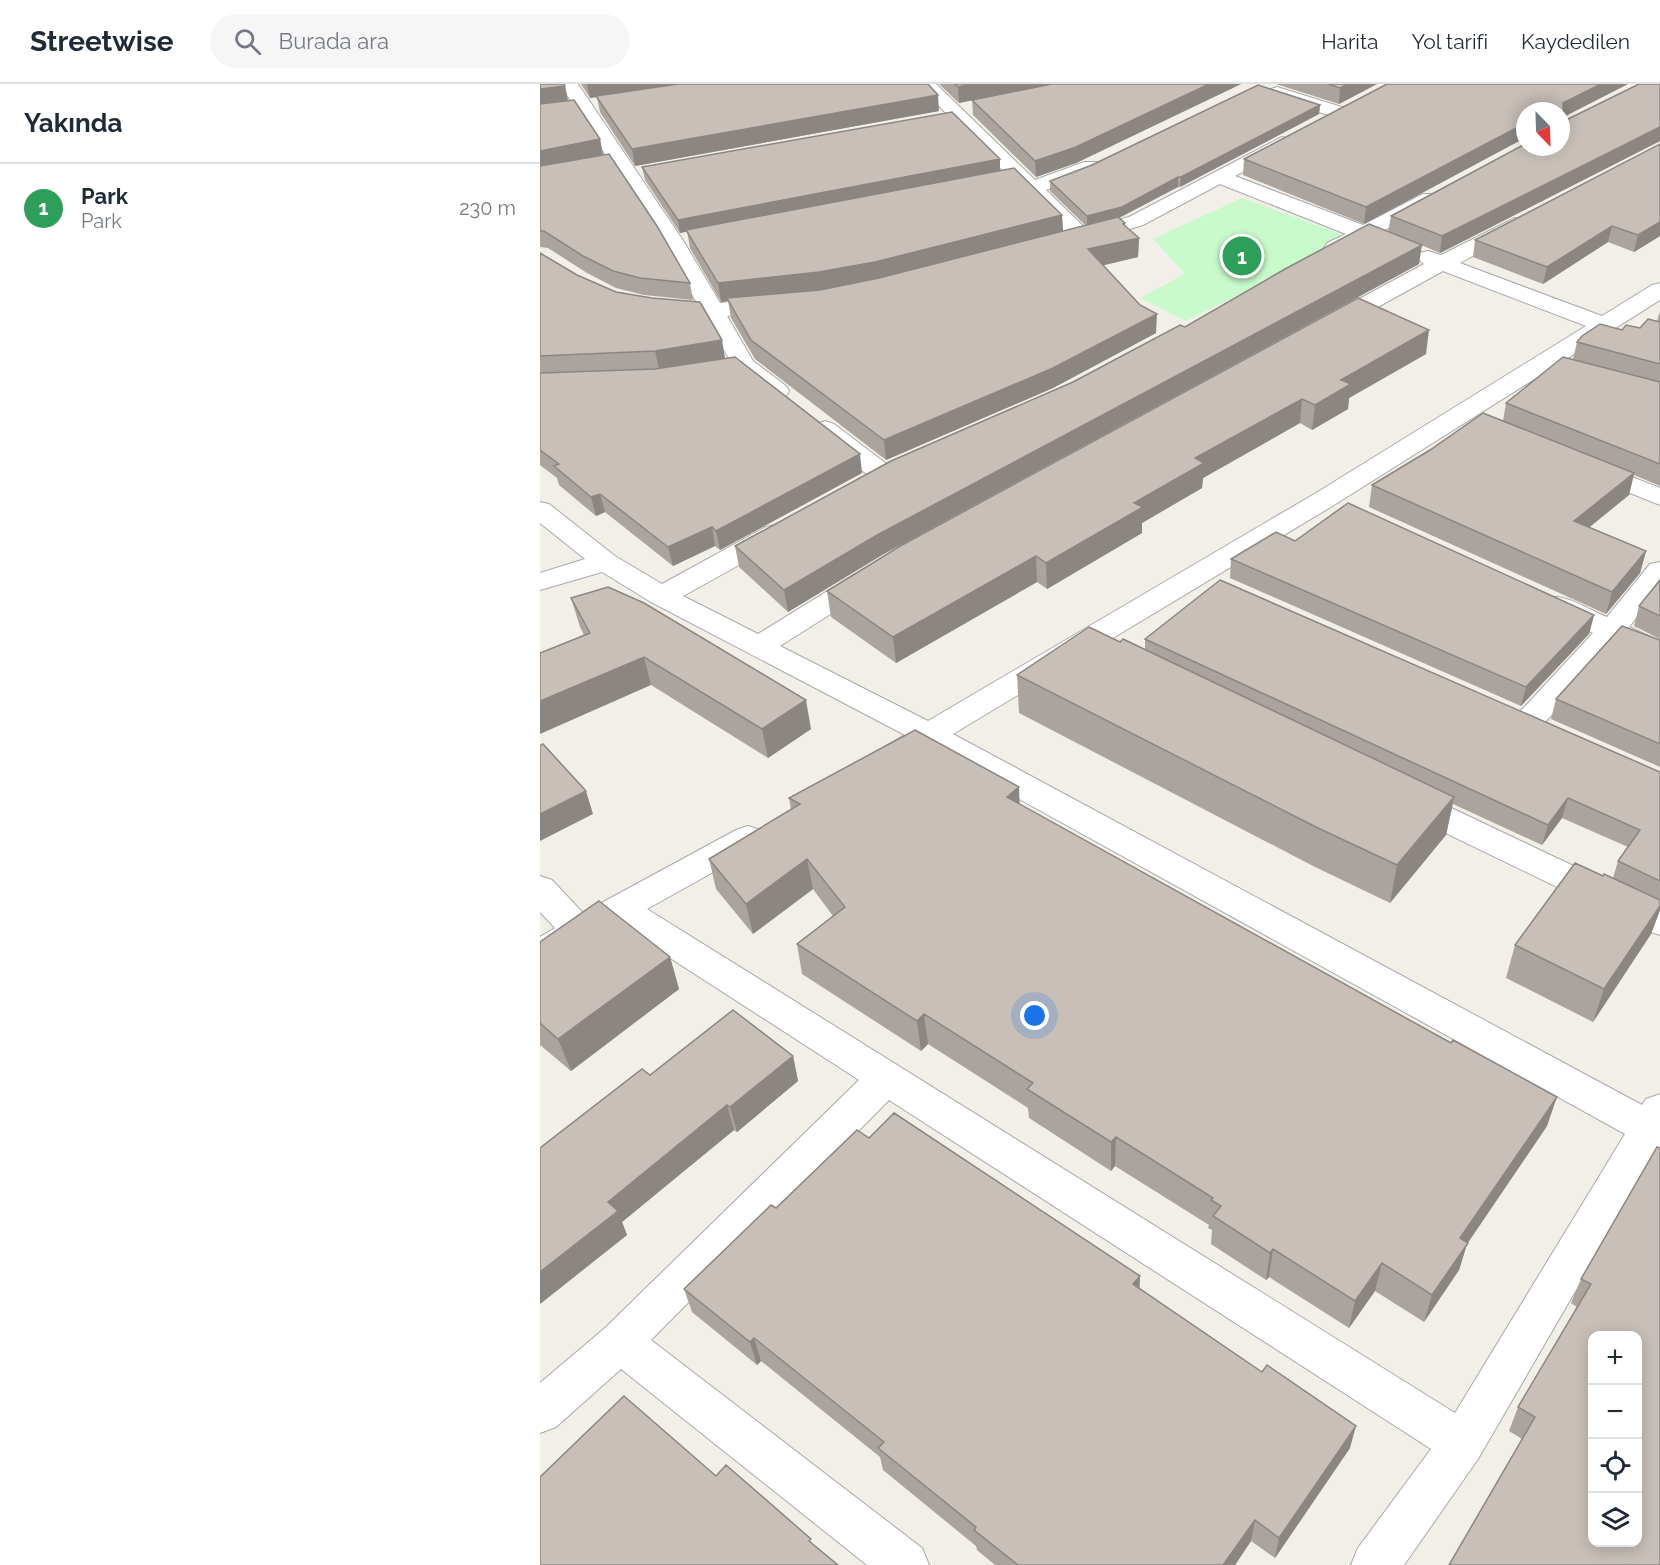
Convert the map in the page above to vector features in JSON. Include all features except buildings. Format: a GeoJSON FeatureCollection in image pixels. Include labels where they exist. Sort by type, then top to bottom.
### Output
{"type":"FeatureCollection","features":[{"type":"Feature","properties":{"kind":"street"},"geometry":{"type":"LineString","coordinates":[[569,84],[576,108],[623,168],[673,242],[744,365],[790,401]]}},
{"type":"Feature","properties":{"kind":"street"},"geometry":{"type":"LineString","coordinates":[[926,84],[963,111],[1025,182],[1082,237]]}},
{"type":"Feature","properties":{"kind":"street"},"geometry":{"type":"LineString","coordinates":[[1255,86],[1338,112]]}},
{"type":"Feature","properties":{"kind":"street"},"geometry":{"type":"LineString","coordinates":[[1318,123],[1357,103]]}},
{"type":"Feature","properties":{"kind":"street"},"geometry":{"type":"LineString","coordinates":[[576,108],[610,104]]}},
{"type":"Feature","properties":{"kind":"street"},"geometry":{"type":"LineString","coordinates":[[936,120],[963,111]]}},
{"type":"Feature","properties":{"kind":"street"},"geometry":{"type":"LineString","coordinates":[[1059,243],[1136,220],[1298,134]]}},
{"type":"Feature","properties":{"kind":"street"},"geometry":{"type":"LineString","coordinates":[[996,180],[1025,182],[1106,159]]}},
{"type":"Feature","properties":{"kind":"street"},"geometry":{"type":"LineString","coordinates":[[597,165],[650,171]]}},
{"type":"Feature","properties":{"kind":"street"},"geometry":{"type":"LineString","coordinates":[[1219,177],[1441,263],[1608,322],[1641,327]]}},
{"type":"Feature","properties":{"kind":"street"},"geometry":{"type":"LineString","coordinates":[[1312,260],[1446,190]]}},
{"type":"Feature","properties":{"kind":"street"},"geometry":{"type":"LineString","coordinates":[[1306,337],[1535,214]]}},
{"type":"Feature","properties":{"kind":"street"},"geometry":{"type":"LineString","coordinates":[[673,242],[696,238]]}},
{"type":"Feature","properties":{"kind":"street"},"geometry":{"type":"LineString","coordinates":[[869,770],[931,736],[1325,499],[1660,290]]}},
{"type":"Feature","properties":{"kind":"street"},"geometry":{"type":"LineString","coordinates":[[641,304],[713,311],[801,302]]}},
{"type":"Feature","properties":{"kind":"street"},"geometry":{"type":"LineString","coordinates":[[1545,362],[1579,372]]}},
{"type":"Feature","properties":{"kind":"street"},"geometry":{"type":"LineString","coordinates":[[718,370],[744,365]]}},
{"type":"Feature","properties":{"kind":"street"},"geometry":{"type":"LineString","coordinates":[[1459,415],[1491,428]]}},
{"type":"Feature","properties":{"kind":"street"},"geometry":{"type":"LineString","coordinates":[[809,416],[883,474]]}},
{"type":"Feature","properties":{"kind":"street"},"geometry":{"type":"LineString","coordinates":[[1565,458],[1660,497]]}},
{"type":"Feature","properties":{"kind":"street"},"geometry":{"type":"LineString","coordinates":[[1325,499],[1357,513]]}},
{"type":"Feature","properties":{"kind":"street"},"geometry":{"type":"LineString","coordinates":[[540,510],[605,562],[661,596],[931,736],[1657,1124],[1462,1443],[1375,1565]]}},
{"type":"Feature","properties":{"kind":"street"},"geometry":{"type":"LineString","coordinates":[[661,596],[792,524]]}},
{"type":"Feature","properties":{"kind":"street"},"geometry":{"type":"LineString","coordinates":[[540,582],[605,562]]}},
{"type":"Feature","properties":{"kind":"street"},"geometry":{"type":"LineString","coordinates":[[758,647],[883,569]]}},
{"type":"Feature","properties":{"kind":"street"},"geometry":{"type":"LineString","coordinates":[[1558,736],[1517,718],[1611,631],[1660,570]]}},
{"type":"Feature","properties":{"kind":"street"},"geometry":{"type":"LineString","coordinates":[[1196,577],[1228,591]]}},
{"type":"Feature","properties":{"kind":"street"},"geometry":{"type":"LineString","coordinates":[[1526,592],[1660,652]]}},
{"type":"Feature","properties":{"kind":"street"},"geometry":{"type":"LineString","coordinates":[[1083,644],[1115,659]]}},
{"type":"Feature","properties":{"kind":"street"},"geometry":{"type":"LineString","coordinates":[[1382,788],[1660,922]]}},
{"type":"Feature","properties":{"kind":"street"},"geometry":{"type":"LineString","coordinates":[[540,953],[776,822]]}},
{"type":"Feature","properties":{"kind":"street"},"geometry":{"type":"LineString","coordinates":[[540,889],[579,932]]}},
{"type":"Feature","properties":{"kind":"street"},"geometry":{"type":"LineString","coordinates":[[620,909],[1462,1443]]}},
{"type":"Feature","properties":{"kind":"street"},"geometry":{"type":"LineString","coordinates":[[540,1412],[620,1342],[887,1077]]}},
{"type":"Feature","properties":{"kind":"street"},"geometry":{"type":"LineString","coordinates":[[620,1342],[905,1565]]}},
{"type":"Feature","properties":{"kind":"green space"},"geometry":{"type":"Polygon","coordinates":[[[1242,198],[1352,238],[1186,321],[1140,298],[1185,274],[1153,239],[1242,198]]]}},
{"type":"Feature","properties":{"kind":"place","name":"Park"},"geometry":{"type":"Point","coordinates":[1242,256]}}]}
